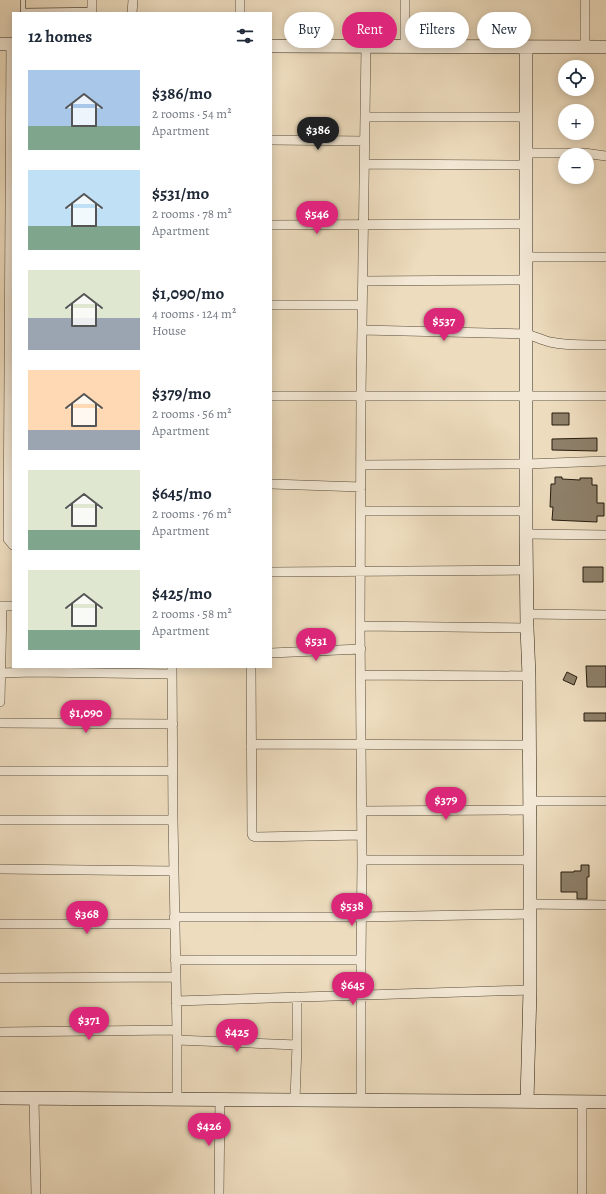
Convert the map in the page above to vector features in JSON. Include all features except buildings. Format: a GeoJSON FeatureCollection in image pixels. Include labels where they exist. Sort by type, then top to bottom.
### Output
{"type":"FeatureCollection","features":[{"type":"Feature","properties":{"kind":"street"},"geometry":{"type":"LineString","coordinates":[[92,0],[92,12]]}},
{"type":"Feature","properties":{"kind":"street"},"geometry":{"type":"LineString","coordinates":[[132,12],[133,0]]}},
{"type":"Feature","properties":{"kind":"street"},"geometry":{"type":"LineString","coordinates":[[240,0],[240,12]]}},
{"type":"Feature","properties":{"kind":"street"},"geometry":{"type":"LineString","coordinates":[[405,0],[405,12]]}},
{"type":"Feature","properties":{"kind":"street"},"geometry":{"type":"LineString","coordinates":[[585,0],[585,47]]}},
{"type":"Feature","properties":{"kind":"street"},"geometry":{"type":"LineString","coordinates":[[8,44],[8,539],[12,544]]}},
{"type":"Feature","properties":{"kind":"street"},"geometry":{"type":"LineString","coordinates":[[272,46],[342,46]]}},
{"type":"Feature","properties":{"kind":"street"},"geometry":{"type":"LineString","coordinates":[[397,47],[405,47]]}},
{"type":"Feature","properties":{"kind":"street"},"geometry":{"type":"LineString","coordinates":[[531,47],[606,47]]}},
{"type":"Feature","properties":{"kind":"street"},"geometry":{"type":"LineString","coordinates":[[361,1100],[361,396],[366,48]]}},
{"type":"Feature","properties":{"kind":"street"},"geometry":{"type":"LineString","coordinates":[[526,48],[526,534],[530,805],[530,990],[527,1101]]}},
{"type":"Feature","properties":{"kind":"street"},"geometry":{"type":"LineString","coordinates":[[365,117],[525,117]]}},
{"type":"Feature","properties":{"kind":"street"},"geometry":{"type":"LineString","coordinates":[[272,140],[364,141]]}},
{"type":"Feature","properties":{"kind":"street"},"geometry":{"type":"LineString","coordinates":[[364,164],[526,159],[584,154],[606,156]]}},
{"type":"Feature","properties":{"kind":"street"},"geometry":{"type":"LineString","coordinates":[[272,225],[526,224]]}},
{"type":"Feature","properties":{"kind":"street"},"geometry":{"type":"LineString","coordinates":[[526,258],[606,257]]}},
{"type":"Feature","properties":{"kind":"street"},"geometry":{"type":"LineString","coordinates":[[362,281],[526,280]]}},
{"type":"Feature","properties":{"kind":"street"},"geometry":{"type":"LineString","coordinates":[[272,305],[362,305]]}},
{"type":"Feature","properties":{"kind":"street"},"geometry":{"type":"LineString","coordinates":[[362,330],[526,334],[551,342],[563,344],[606,345]]}},
{"type":"Feature","properties":{"kind":"street"},"geometry":{"type":"LineString","coordinates":[[272,396],[606,396]]}},
{"type":"Feature","properties":{"kind":"street"},"geometry":{"type":"LineString","coordinates":[[361,465],[527,464],[606,461]]}},
{"type":"Feature","properties":{"kind":"street"},"geometry":{"type":"LineString","coordinates":[[272,484],[361,487]]}},
{"type":"Feature","properties":{"kind":"street"},"geometry":{"type":"LineString","coordinates":[[361,511],[527,511]]}},
{"type":"Feature","properties":{"kind":"street"},"geometry":{"type":"LineString","coordinates":[[526,534],[606,535]]}},
{"type":"Feature","properties":{"kind":"street"},"geometry":{"type":"LineString","coordinates":[[272,572],[527,570]]}},
{"type":"Feature","properties":{"kind":"street"},"geometry":{"type":"LineString","coordinates":[[0,702],[1,606],[12,606]]}},
{"type":"Feature","properties":{"kind":"street"},"geometry":{"type":"LineString","coordinates":[[528,614],[606,614]]}},
{"type":"Feature","properties":{"kind":"street"},"geometry":{"type":"LineString","coordinates":[[360,626],[527,628]]}},
{"type":"Feature","properties":{"kind":"street"},"geometry":{"type":"LineString","coordinates":[[272,653],[361,649]]}},
{"type":"Feature","properties":{"kind":"street"},"geometry":{"type":"LineString","coordinates":[[251,668],[253,836],[362,835]]}},
{"type":"Feature","properties":{"kind":"street"},"geometry":{"type":"LineString","coordinates":[[0,673],[172,671],[172,820],[177,1030],[177,1099]]}},
{"type":"Feature","properties":{"kind":"street"},"geometry":{"type":"LineString","coordinates":[[361,675],[529,676]]}},
{"type":"Feature","properties":{"kind":"street"},"geometry":{"type":"LineString","coordinates":[[0,723],[173,724]]}},
{"type":"Feature","properties":{"kind":"street"},"geometry":{"type":"LineString","coordinates":[[251,744],[529,745]]}},
{"type":"Feature","properties":{"kind":"street"},"geometry":{"type":"LineString","coordinates":[[0,771],[172,771]]}},
{"type":"Feature","properties":{"kind":"street"},"geometry":{"type":"LineString","coordinates":[[362,811],[606,801]]}},
{"type":"Feature","properties":{"kind":"street"},"geometry":{"type":"LineString","coordinates":[[0,820],[172,820]]}},
{"type":"Feature","properties":{"kind":"street"},"geometry":{"type":"LineString","coordinates":[[362,860],[530,860]]}},
{"type":"Feature","properties":{"kind":"street"},"geometry":{"type":"LineString","coordinates":[[0,868],[174,871]]}},
{"type":"Feature","properties":{"kind":"street"},"geometry":{"type":"LineString","coordinates":[[0,924],[361,917],[606,905]]}},
{"type":"Feature","properties":{"kind":"street"},"geometry":{"type":"LineString","coordinates":[[175,960],[361,960]]}},
{"type":"Feature","properties":{"kind":"street"},"geometry":{"type":"LineString","coordinates":[[0,978],[176,977]]}},
{"type":"Feature","properties":{"kind":"street"},"geometry":{"type":"LineString","coordinates":[[176,1001],[530,990]]}},
{"type":"Feature","properties":{"kind":"street"},"geometry":{"type":"LineString","coordinates":[[295,1100],[297,997]]}},
{"type":"Feature","properties":{"kind":"street"},"geometry":{"type":"LineString","coordinates":[[0,1032],[177,1030]]}},
{"type":"Feature","properties":{"kind":"street"},"geometry":{"type":"LineString","coordinates":[[177,1040],[297,1045]]}},
{"type":"Feature","properties":{"kind":"street"},"geometry":{"type":"LineString","coordinates":[[0,1098],[606,1102]]}},
{"type":"Feature","properties":{"kind":"street"},"geometry":{"type":"LineString","coordinates":[[34,1099],[36,1194]]}},
{"type":"Feature","properties":{"kind":"street"},"geometry":{"type":"LineString","coordinates":[[219,1194],[220,1100]]}},
{"type":"Feature","properties":{"kind":"street"},"geometry":{"type":"LineString","coordinates":[[582,1101],[582,1194]]}},
{"type":"Feature","properties":{"kind":"lane"},"geometry":{"type":"LineString","coordinates":[[23,0],[23,12],[92,12]]}}]}
